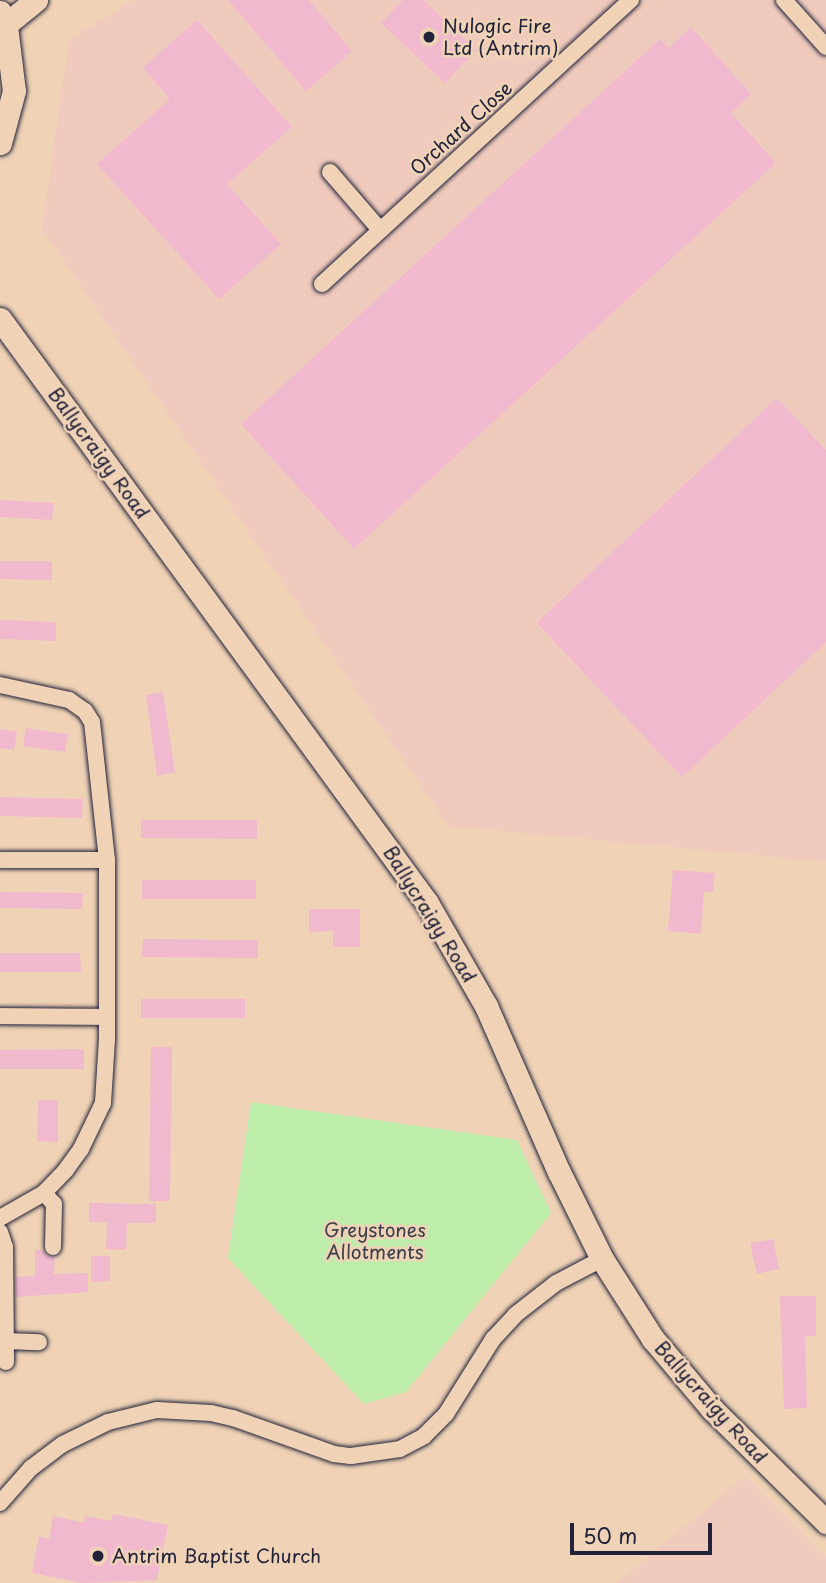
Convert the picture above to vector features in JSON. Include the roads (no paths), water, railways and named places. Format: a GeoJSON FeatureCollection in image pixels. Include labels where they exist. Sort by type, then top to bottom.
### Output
{"type":"FeatureCollection","features":[{"type":"Feature","properties":{"kind":"main road"},"geometry":{"type":"LineString","coordinates":[[0,143],[14,91],[3,19],[36,0]]}},
{"type":"Feature","properties":{"kind":"main road","name":"Ballycraigy Road"},"geometry":{"type":"LineString","coordinates":[[0,319],[427,903],[486,1006],[559,1172],[602,1259],[634,1311],[681,1375],[826,1522]]}},
{"type":"Feature","properties":{"kind":"street","name":"Orchard Close"},"geometry":{"type":"LineString","coordinates":[[322,284],[631,0]]}},
{"type":"Feature","properties":{"kind":"street"},"geometry":{"type":"LineString","coordinates":[[784,0],[826,47]]}},
{"type":"Feature","properties":{"kind":"street"},"geometry":{"type":"LineString","coordinates":[[330,172],[380,230]]}},
{"type":"Feature","properties":{"kind":"street"},"geometry":{"type":"LineString","coordinates":[[0,685],[65,698],[80,706],[90,717],[107,860],[106,1083],[100,1112],[72,1164],[44,1193],[0,1218]]}},
{"type":"Feature","properties":{"kind":"street"},"geometry":{"type":"LineString","coordinates":[[0,860],[107,860]]}},
{"type":"Feature","properties":{"kind":"street"},"geometry":{"type":"LineString","coordinates":[[0,1016],[107,1017]]}},
{"type":"Feature","properties":{"kind":"street"},"geometry":{"type":"LineString","coordinates":[[44,1193],[54,1204],[53,1247]]}},
{"type":"Feature","properties":{"kind":"street"},"geometry":{"type":"LineString","coordinates":[[0,1232],[5,1247],[6,1362]]}},
{"type":"Feature","properties":{"kind":"street"},"geometry":{"type":"LineString","coordinates":[[0,1503],[31,1468],[63,1444],[108,1422],[157,1410],[181,1410],[233,1418],[334,1454],[369,1456],[400,1448],[435,1426],[461,1392],[493,1339],[515,1315],[556,1283],[602,1259]]}},
{"type":"Feature","properties":{"kind":"street"},"geometry":{"type":"LineString","coordinates":[[6,1342],[39,1342]]}},
{"type":"Feature","properties":{"kind":"place","name":"Nulogic Fire Ltd (Antrim)"},"geometry":{"type":"Point","coordinates":[429,37]}},
{"type":"Feature","properties":{"kind":"place","name":"Antrim Baptist Church"},"geometry":{"type":"Point","coordinates":[98,1556]}},
{"type":"Feature","properties":{"kind":"park label","name":"Greystones Allotments"},"geometry":{"type":"Point","coordinates":[375,1241]}}]}
